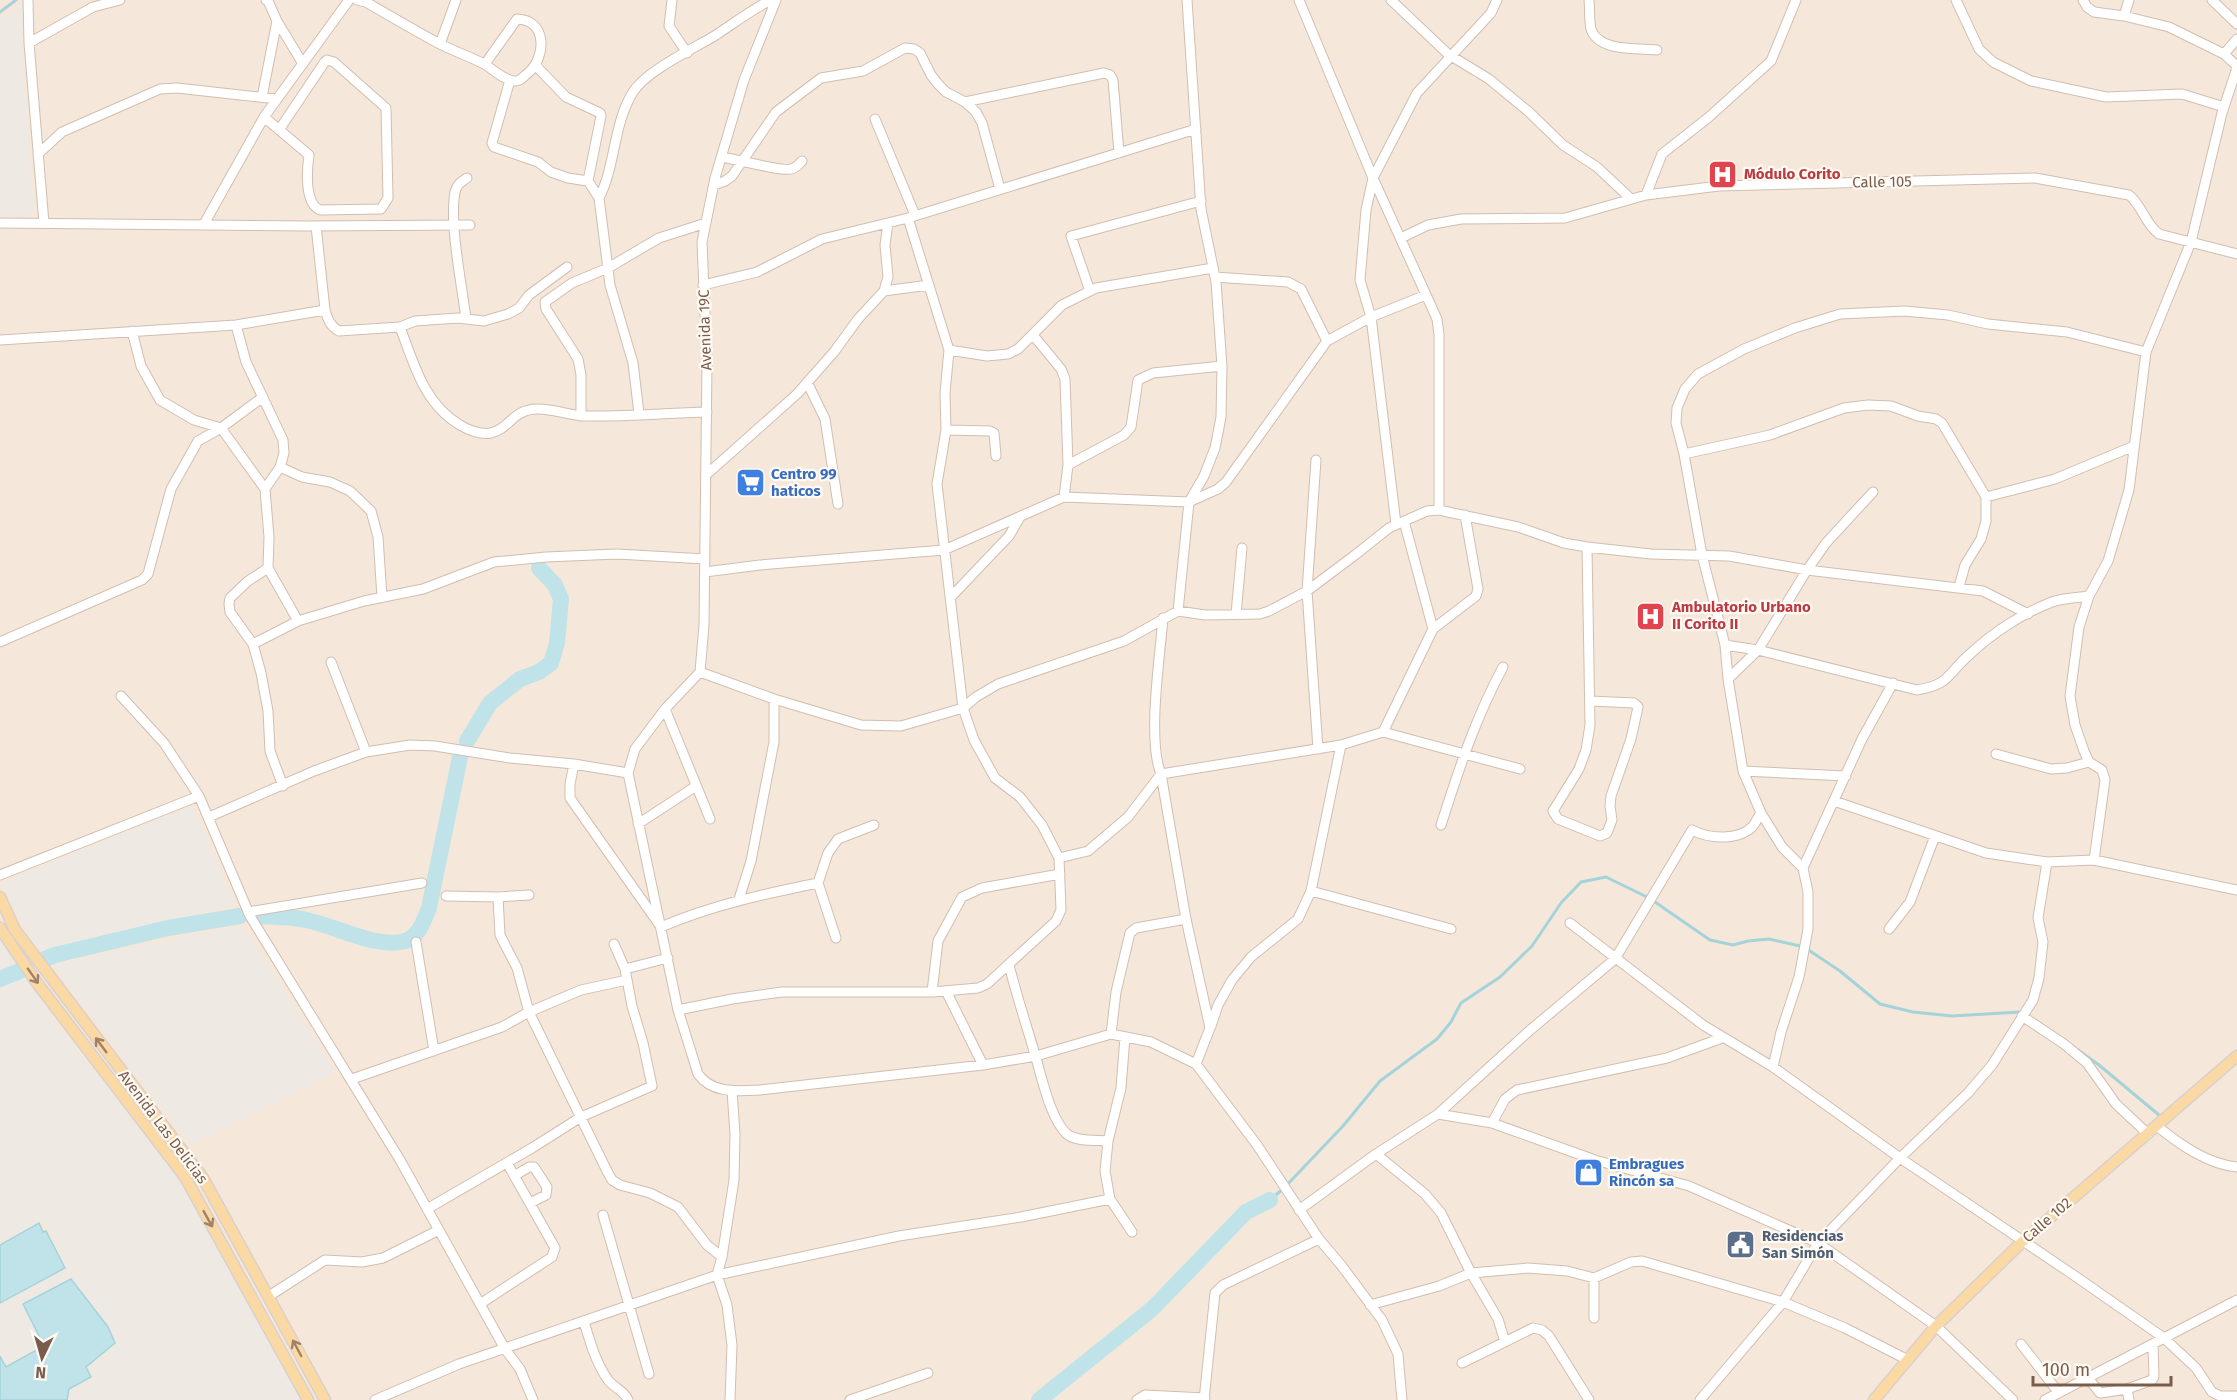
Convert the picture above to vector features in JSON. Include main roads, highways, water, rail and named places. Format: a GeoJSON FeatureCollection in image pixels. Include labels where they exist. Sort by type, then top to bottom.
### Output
{"type":"FeatureCollection","features":[{"type":"Feature","properties":{"kind":"main road","name":"Avenida Las Delicias"},"geometry":{"type":"LineString","coordinates":[[0,897],[15,930],[203,1178],[325,1400]]}},
{"type":"Feature","properties":{"kind":"main road","name":"Avenida Las Delicias"},"geometry":{"type":"LineString","coordinates":[[0,928],[38,983],[185,1177],[309,1400]]}},
{"type":"Feature","properties":{"kind":"main road","name":"Calle 102"},"geometry":{"type":"LineString","coordinates":[[1874,1400],[1936,1326],[2022,1242],[2237,1056]]}},
{"type":"Feature","properties":{"kind":"main road"},"geometry":{"type":"LineString","coordinates":[[262,1316],[276,1309]]}},
{"type":"Feature","properties":{"kind":"water"},"geometry":{"type":"Polygon","coordinates":[[[39,1223],[43,1232],[46,1231],[65,1268],[0,1303],[0,1245],[39,1223]]]}},
{"type":"Feature","properties":{"kind":"water"},"geometry":{"type":"Polygon","coordinates":[[[71,1279],[108,1327],[115,1343],[86,1367],[91,1377],[69,1389],[67,1400],[0,1400],[0,1356],[6,1367],[44,1346],[23,1304],[71,1279]]]}},
{"type":"Feature","properties":{"kind":"waterway"},"geometry":{"type":"LineString","coordinates":[[0,12],[16,0]]}},
{"type":"Feature","properties":{"kind":"waterway"},"geometry":{"type":"LineString","coordinates":[[467,741],[490,703],[520,679],[539,672],[551,663],[557,643],[561,599],[555,585],[539,568]]}},
{"type":"Feature","properties":{"kind":"waterway"},"geometry":{"type":"LineString","coordinates":[[254,916],[307,920],[384,942],[395,943],[414,936],[429,908],[460,757]]}},
{"type":"Feature","properties":{"kind":"waterway"},"geometry":{"type":"LineString","coordinates":[[1270,1200],[1343,1126],[1380,1081],[1437,1039],[1451,1022],[1461,1003],[1500,977],[1532,946],[1561,903],[1581,882],[1606,877],[1647,897]]}},
{"type":"Feature","properties":{"kind":"waterway"},"geometry":{"type":"LineString","coordinates":[[1655,902],[1710,940],[1733,945],[1769,939],[1800,946]]}},
{"type":"Feature","properties":{"kind":"waterway"},"geometry":{"type":"LineString","coordinates":[[45,959],[168,928],[240,916]]}},
{"type":"Feature","properties":{"kind":"waterway"},"geometry":{"type":"LineString","coordinates":[[1807,949],[1840,971],[1880,1004],[1913,1012],[1952,1016],[2020,1012]]}},
{"type":"Feature","properties":{"kind":"waterway"},"geometry":{"type":"LineString","coordinates":[[0,979],[22,970]]}},
{"type":"Feature","properties":{"kind":"waterway"},"geometry":{"type":"LineString","coordinates":[[2078,1050],[2159,1115]]}},
{"type":"Feature","properties":{"kind":"waterway"},"geometry":{"type":"LineString","coordinates":[[1039,1400],[1152,1309],[1246,1212],[1270,1200]]}},
{"type":"Feature","properties":{"kind":"place","name":"Módulo Corito"},"geometry":{"type":"Point","coordinates":[1723,174]}},
{"type":"Feature","properties":{"kind":"place","name":"Centro 99 haticos"},"geometry":{"type":"Point","coordinates":[750,483]}},
{"type":"Feature","properties":{"kind":"place","name":"Ambulatorio Urbano II Corito II"},"geometry":{"type":"Point","coordinates":[1651,616]}},
{"type":"Feature","properties":{"kind":"place","name":"Embragues Rincón sa"},"geometry":{"type":"Point","coordinates":[1588,1173]}},
{"type":"Feature","properties":{"kind":"place","name":"Residencias San Simón"},"geometry":{"type":"Point","coordinates":[1741,1245]}}]}
